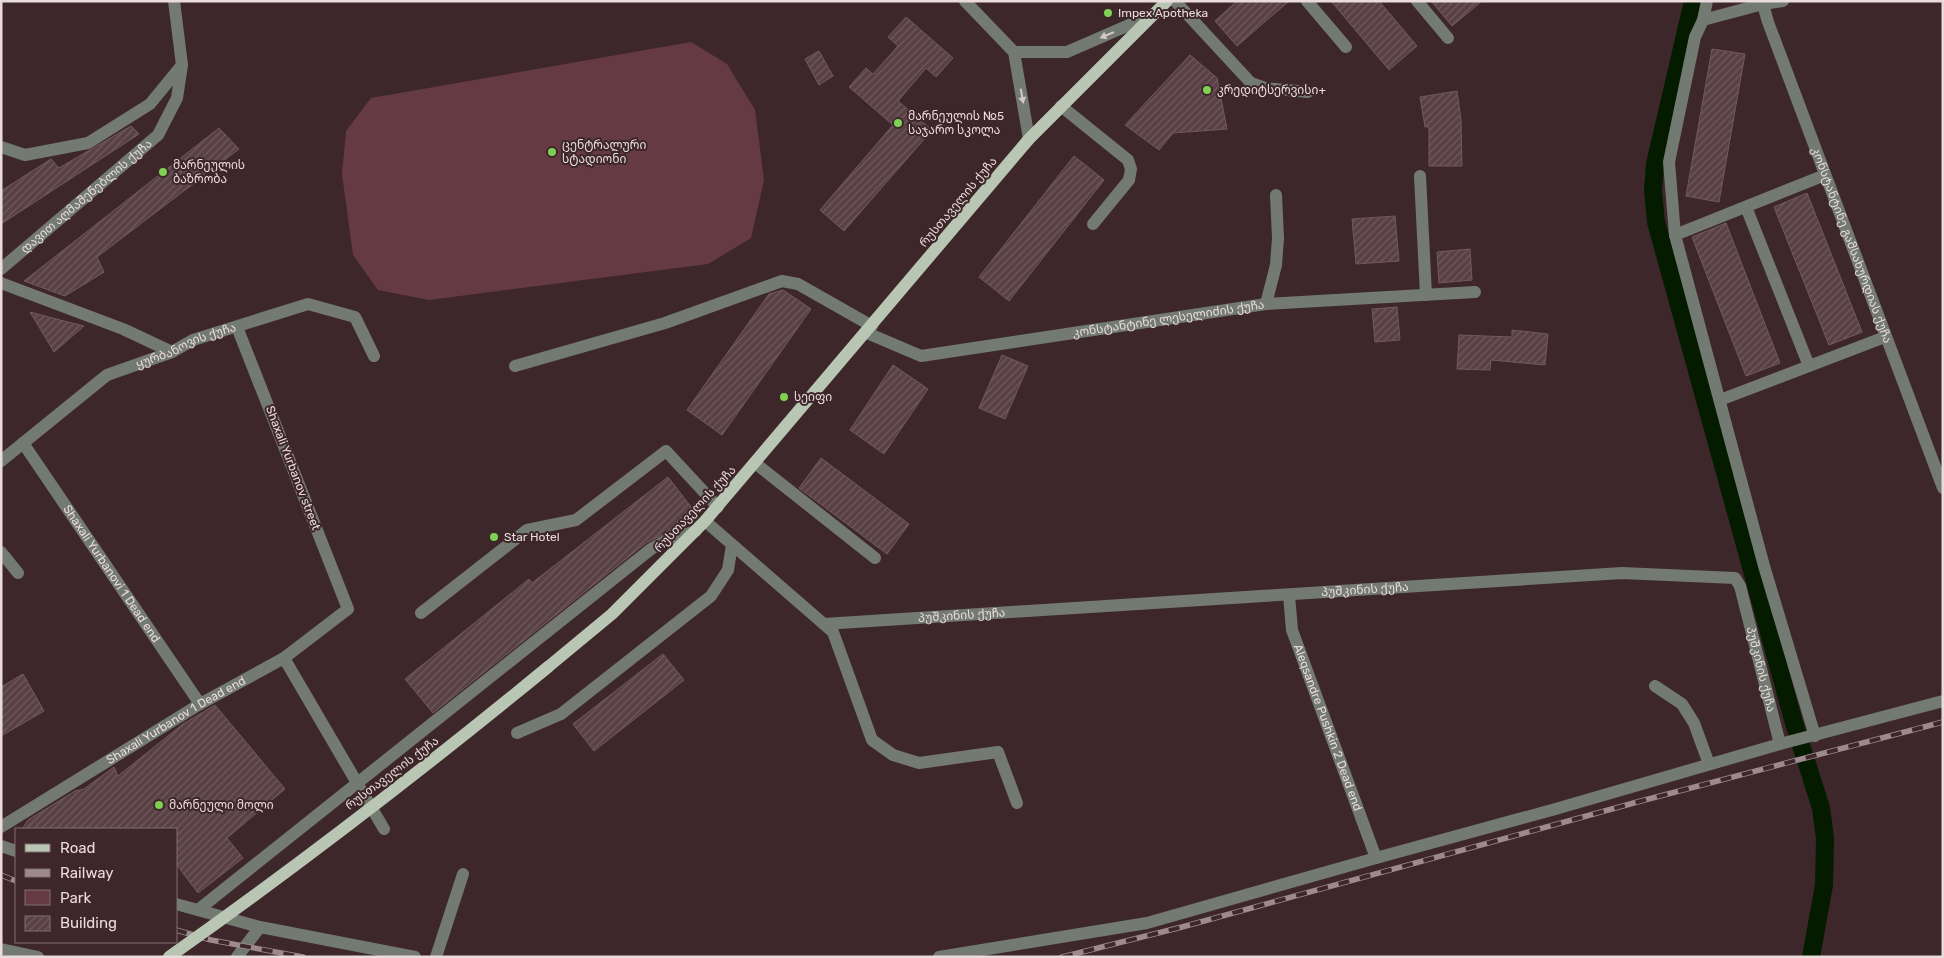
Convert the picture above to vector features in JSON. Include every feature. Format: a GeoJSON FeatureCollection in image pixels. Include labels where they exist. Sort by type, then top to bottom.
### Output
{"type":"FeatureCollection","features":[{"type":"Feature","properties":{"kind":"main road","name":"რუსთაველის ქუჩა"},"geometry":{"type":"LineString","coordinates":[[169,957],[474,728],[612,614],[718,507],[1029,139],[1166,1]]}},
{"type":"Feature","properties":{"kind":"street","name":"დავით აღმაშენებლის ქუჩა"},"geometry":{"type":"LineString","coordinates":[[1,269],[158,135],[177,98],[182,65],[174,1]]}},
{"type":"Feature","properties":{"kind":"street"},"geometry":{"type":"LineString","coordinates":[[964,1],[1014,52],[1029,139]]}},
{"type":"Feature","properties":{"kind":"street"},"geometry":{"type":"LineString","coordinates":[[1175,1],[1251,83],[1265,88],[1308,92]]}},
{"type":"Feature","properties":{"kind":"street"},"geometry":{"type":"LineString","coordinates":[[1307,1],[1346,47]]}},
{"type":"Feature","properties":{"kind":"street"},"geometry":{"type":"LineString","coordinates":[[1417,1],[1448,38]]}},
{"type":"Feature","properties":{"kind":"street"},"geometry":{"type":"LineString","coordinates":[[1707,1],[1703,20],[1695,37],[1669,162],[1675,235],[1764,566],[1815,736]]}},
{"type":"Feature","properties":{"kind":"street"},"geometry":{"type":"LineString","coordinates":[[1703,20],[1763,3],[1783,1]]}},
{"type":"Feature","properties":{"kind":"street","name":"კონსტანტინე გამსახურდიას ქუჩა"},"geometry":{"type":"LineString","coordinates":[[1763,3],[1768,22],[1943,488]]}},
{"type":"Feature","properties":{"kind":"street"},"geometry":{"type":"LineString","coordinates":[[1014,52],[1067,52],[1152,15]]}},
{"type":"Feature","properties":{"kind":"street"},"geometry":{"type":"LineString","coordinates":[[1,147],[25,155],[88,143],[150,104],[182,65]]}},
{"type":"Feature","properties":{"kind":"street"},"geometry":{"type":"LineString","coordinates":[[1061,106],[1128,160],[1131,170],[1129,180],[1093,224]]}},
{"type":"Feature","properties":{"kind":"street"},"geometry":{"type":"LineString","coordinates":[[1675,235],[1825,175]]}},
{"type":"Feature","properties":{"kind":"street"},"geometry":{"type":"LineString","coordinates":[[1420,176],[1426,294]]}},
{"type":"Feature","properties":{"kind":"street"},"geometry":{"type":"LineString","coordinates":[[1266,304],[1276,266],[1278,238],[1276,195]]}},
{"type":"Feature","properties":{"kind":"street"},"geometry":{"type":"LineString","coordinates":[[1746,206],[1809,366]]}},
{"type":"Feature","properties":{"kind":"street","name":"კონსტანტინე ლესელიძის ქუჩა"},"geometry":{"type":"LineString","coordinates":[[515,366],[666,323],[782,282],[798,284],[869,329],[921,356],[1266,304],[1475,292]]}},
{"type":"Feature","properties":{"kind":"street"},"geometry":{"type":"LineString","coordinates":[[1,283],[123,329],[172,352]]}},
{"type":"Feature","properties":{"kind":"street","name":"ყურბანოვის ქუჩა"},"geometry":{"type":"LineString","coordinates":[[1,461],[108,374],[172,352],[193,340],[308,304],[355,317],[374,356]]}},
{"type":"Feature","properties":{"kind":"street","name":"Shaxali Yurbanov street"},"geometry":{"type":"LineString","coordinates":[[237,326],[348,609]]}},
{"type":"Feature","properties":{"kind":"street"},"geometry":{"type":"LineString","coordinates":[[1720,400],[1886,337]]}},
{"type":"Feature","properties":{"kind":"street","name":"Shaxali Yurbanovi 1 Dead end"},"geometry":{"type":"LineString","coordinates":[[23,443],[200,704]]}},
{"type":"Feature","properties":{"kind":"street"},"geometry":{"type":"LineString","coordinates":[[421,613],[527,530],[576,520],[666,451],[718,507]]}},
{"type":"Feature","properties":{"kind":"street"},"geometry":{"type":"LineString","coordinates":[[755,463],[875,558]]}},
{"type":"Feature","properties":{"kind":"street"},"geometry":{"type":"LineString","coordinates":[[705,521],[834,632],[872,740],[893,755],[919,763],[998,752],[1017,803]]}},
{"type":"Feature","properties":{"kind":"street"},"geometry":{"type":"LineString","coordinates":[[198,910],[652,549],[667,540],[696,531]]}},
{"type":"Feature","properties":{"kind":"street"},"geometry":{"type":"LineString","coordinates":[[517,732],[561,714],[711,596],[728,570],[732,545]]}},
{"type":"Feature","properties":{"kind":"street"},"geometry":{"type":"LineString","coordinates":[[1,552],[18,573]]}},
{"type":"Feature","properties":{"kind":"street","name":"პუშკინის ქუჩა"},"geometry":{"type":"LineString","coordinates":[[824,624],[1622,573],[1735,578],[1740,586],[1780,744]]}},
{"type":"Feature","properties":{"kind":"street","name":"Aleqsandre Pushkin 2 Dead end"},"geometry":{"type":"LineString","coordinates":[[1289,595],[1292,630],[1376,858]]}},
{"type":"Feature","properties":{"kind":"street","name":"Shaxali Yurbanov 1 Dead end"},"geometry":{"type":"LineString","coordinates":[[1,827],[200,704],[284,658],[348,609]]}},
{"type":"Feature","properties":{"kind":"street"},"geometry":{"type":"LineString","coordinates":[[284,658],[384,829]]}},
{"type":"Feature","properties":{"kind":"street"},"geometry":{"type":"LineString","coordinates":[[1655,686],[1682,704],[1694,723],[1709,764]]}},
{"type":"Feature","properties":{"kind":"street"},"geometry":{"type":"LineString","coordinates":[[939,957],[1147,923],[1780,744],[1943,701]]}},
{"type":"Feature","properties":{"kind":"street"},"geometry":{"type":"LineString","coordinates":[[1,846],[15,851]]}},
{"type":"Feature","properties":{"kind":"street"},"geometry":{"type":"LineString","coordinates":[[436,957],[463,874]]}},
{"type":"Feature","properties":{"kind":"street"},"geometry":{"type":"LineString","coordinates":[[178,905],[260,928],[415,957]]}},
{"type":"Feature","properties":{"kind":"street"},"geometry":{"type":"LineString","coordinates":[[237,957],[260,928]]}},
{"type":"Feature","properties":{"kind":"street"},"geometry":{"type":"LineString","coordinates":[[1,949],[38,957]]}},
{"type":"Feature","properties":{"kind":"green space","name":"ცენტრალური სტადიონი"},"geometry":{"type":"Polygon","coordinates":[[[691,42],[727,64],[755,110],[764,180],[751,238],[708,264],[429,300],[378,290],[353,255],[342,174],[346,131],[371,98],[691,42]]]}},
{"type":"Feature","properties":{"kind":"building"},"geometry":{"type":"Polygon","coordinates":[[[1237,1],[1289,1],[1237,46],[1215,21],[1237,1]]]}},
{"type":"Feature","properties":{"kind":"building"},"geometry":{"type":"Polygon","coordinates":[[[1331,1],[1379,1],[1417,46],[1389,70],[1331,1]]]}},
{"type":"Feature","properties":{"kind":"building"},"geometry":{"type":"Polygon","coordinates":[[[1431,1],[1482,1],[1452,26],[1431,1]]]}},
{"type":"Feature","properties":{"kind":"building"},"geometry":{"type":"Polygon","coordinates":[[[906,17],[953,58],[936,77],[926,68],[898,101],[932,130],[844,231],[820,210],[893,125],[849,87],[866,68],[873,74],[898,46],[888,37],[906,17]]]}},
{"type":"Feature","properties":{"kind":"building"},"geometry":{"type":"Polygon","coordinates":[[[1712,49],[1745,54],[1719,202],[1686,196],[1712,49]]]}},
{"type":"Feature","properties":{"kind":"building"},"geometry":{"type":"Polygon","coordinates":[[[819,51],[833,76],[819,85],[805,59],[819,51]]]}},
{"type":"Feature","properties":{"kind":"building"},"geometry":{"type":"Polygon","coordinates":[[[1190,55],[1217,78],[1227,129],[1173,133],[1159,150],[1125,125],[1190,55]]]}},
{"type":"Feature","properties":{"kind":"building"},"geometry":{"type":"Polygon","coordinates":[[[1457,91],[1461,120],[1462,166],[1429,166],[1429,127],[1425,127],[1420,97],[1457,91]]]}},
{"type":"Feature","properties":{"kind":"building"},"geometry":{"type":"Polygon","coordinates":[[[131,126],[139,134],[1,224],[1,191],[51,159],[59,168],[131,126]]]}},
{"type":"Feature","properties":{"kind":"building"},"geometry":{"type":"Polygon","coordinates":[[[219,128],[239,149],[97,257],[104,272],[65,296],[24,281],[219,128]]]}},
{"type":"Feature","properties":{"kind":"building"},"geometry":{"type":"Polygon","coordinates":[[[1074,156],[1104,180],[1009,301],[979,277],[1074,156]]]}},
{"type":"Feature","properties":{"kind":"building"},"geometry":{"type":"Polygon","coordinates":[[[1807,193],[1862,332],[1829,345],[1774,207],[1807,193]]]}},
{"type":"Feature","properties":{"kind":"building"},"geometry":{"type":"Polygon","coordinates":[[[1395,216],[1399,261],[1356,264],[1352,219],[1395,216]]]}},
{"type":"Feature","properties":{"kind":"building"},"geometry":{"type":"Polygon","coordinates":[[[1726,223],[1780,363],[1746,376],[1692,237],[1726,223]]]}},
{"type":"Feature","properties":{"kind":"building"},"geometry":{"type":"Polygon","coordinates":[[[1470,249],[1472,280],[1439,283],[1437,252],[1470,249]]]}},
{"type":"Feature","properties":{"kind":"building"},"geometry":{"type":"Polygon","coordinates":[[[783,290],[811,309],[722,435],[687,410],[769,294],[783,290]]]}},
{"type":"Feature","properties":{"kind":"building"},"geometry":{"type":"Polygon","coordinates":[[[1397,307],[1400,340],[1375,342],[1372,309],[1397,307]]]}},
{"type":"Feature","properties":{"kind":"building"},"geometry":{"type":"Polygon","coordinates":[[[30,312],[60,320],[84,326],[54,352],[30,312]]]}},
{"type":"Feature","properties":{"kind":"building"},"geometry":{"type":"Polygon","coordinates":[[[1512,330],[1548,334],[1545,365],[1491,360],[1490,370],[1457,369],[1459,335],[1512,337],[1512,330]]]}},
{"type":"Feature","properties":{"kind":"building"},"geometry":{"type":"Polygon","coordinates":[[[1002,355],[1028,366],[1005,419],[979,408],[1002,355]]]}},
{"type":"Feature","properties":{"kind":"building"},"geometry":{"type":"Polygon","coordinates":[[[893,365],[928,389],[884,454],[850,430],[893,365]]]}},
{"type":"Feature","properties":{"kind":"building"},"geometry":{"type":"Polygon","coordinates":[[[821,458],[909,524],[887,554],[799,488],[821,458]]]}},
{"type":"Feature","properties":{"kind":"building"},"geometry":{"type":"Polygon","coordinates":[[[668,477],[695,512],[672,530],[646,543],[433,713],[405,679],[529,579],[532,583],[668,477]]]}},
{"type":"Feature","properties":{"kind":"building"},"geometry":{"type":"Polygon","coordinates":[[[663,654],[684,680],[594,751],[573,724],[663,654]]]}},
{"type":"Feature","properties":{"kind":"building"},"geometry":{"type":"Polygon","coordinates":[[[23,674],[44,711],[1,736],[1,687],[23,674]]]}},
{"type":"Feature","properties":{"kind":"building","name":"მარნეული მოლი"},"geometry":{"type":"Polygon","coordinates":[[[215,705],[285,789],[227,838],[243,858],[198,893],[178,867],[178,828],[23,828],[28,820],[75,791],[84,789],[114,767],[118,776],[183,724],[215,705]]]}},
{"type":"Feature","properties":{"kind":"waterway"},"geometry":{"type":"LineString","coordinates":[[1693,1],[1655,164],[1653,191],[1656,222],[1794,723],[1821,808],[1825,838],[1824,885],[1811,957]]}},
{"type":"Feature","properties":{"kind":"railway"},"geometry":{"type":"LineString","coordinates":[[1062,957],[1182,927],[1641,801],[1943,722]]}},
{"type":"Feature","properties":{"kind":"railway"},"geometry":{"type":"LineString","coordinates":[[1,875],[15,881]]}},
{"type":"Feature","properties":{"kind":"railway"},"geometry":{"type":"LineString","coordinates":[[178,931],[211,940],[303,957]]}},
{"type":"Feature","properties":{"kind":"place","name":"Impex Apotheka"},"geometry":{"type":"Point","coordinates":[1108,13]}},
{"type":"Feature","properties":{"kind":"place","name":"კრედიტსერვისი+"},"geometry":{"type":"Point","coordinates":[1207,90]}},
{"type":"Feature","properties":{"kind":"place","name":"მარნეულის №5 საჯარო სკოლა"},"geometry":{"type":"Point","coordinates":[898,123]}},
{"type":"Feature","properties":{"kind":"place","name":"ცენტრალური სტადიონი"},"geometry":{"type":"Point","coordinates":[552,152]}},
{"type":"Feature","properties":{"kind":"place","name":"მარნეულის ბაზრობა"},"geometry":{"type":"Point","coordinates":[163,172]}},
{"type":"Feature","properties":{"kind":"place","name":"სეიფი"},"geometry":{"type":"Point","coordinates":[784,397]}},
{"type":"Feature","properties":{"kind":"place","name":"Star Hotel"},"geometry":{"type":"Point","coordinates":[494,537]}},
{"type":"Feature","properties":{"kind":"place","name":"მარნეული მოლი"},"geometry":{"type":"Point","coordinates":[159,805]}}]}
